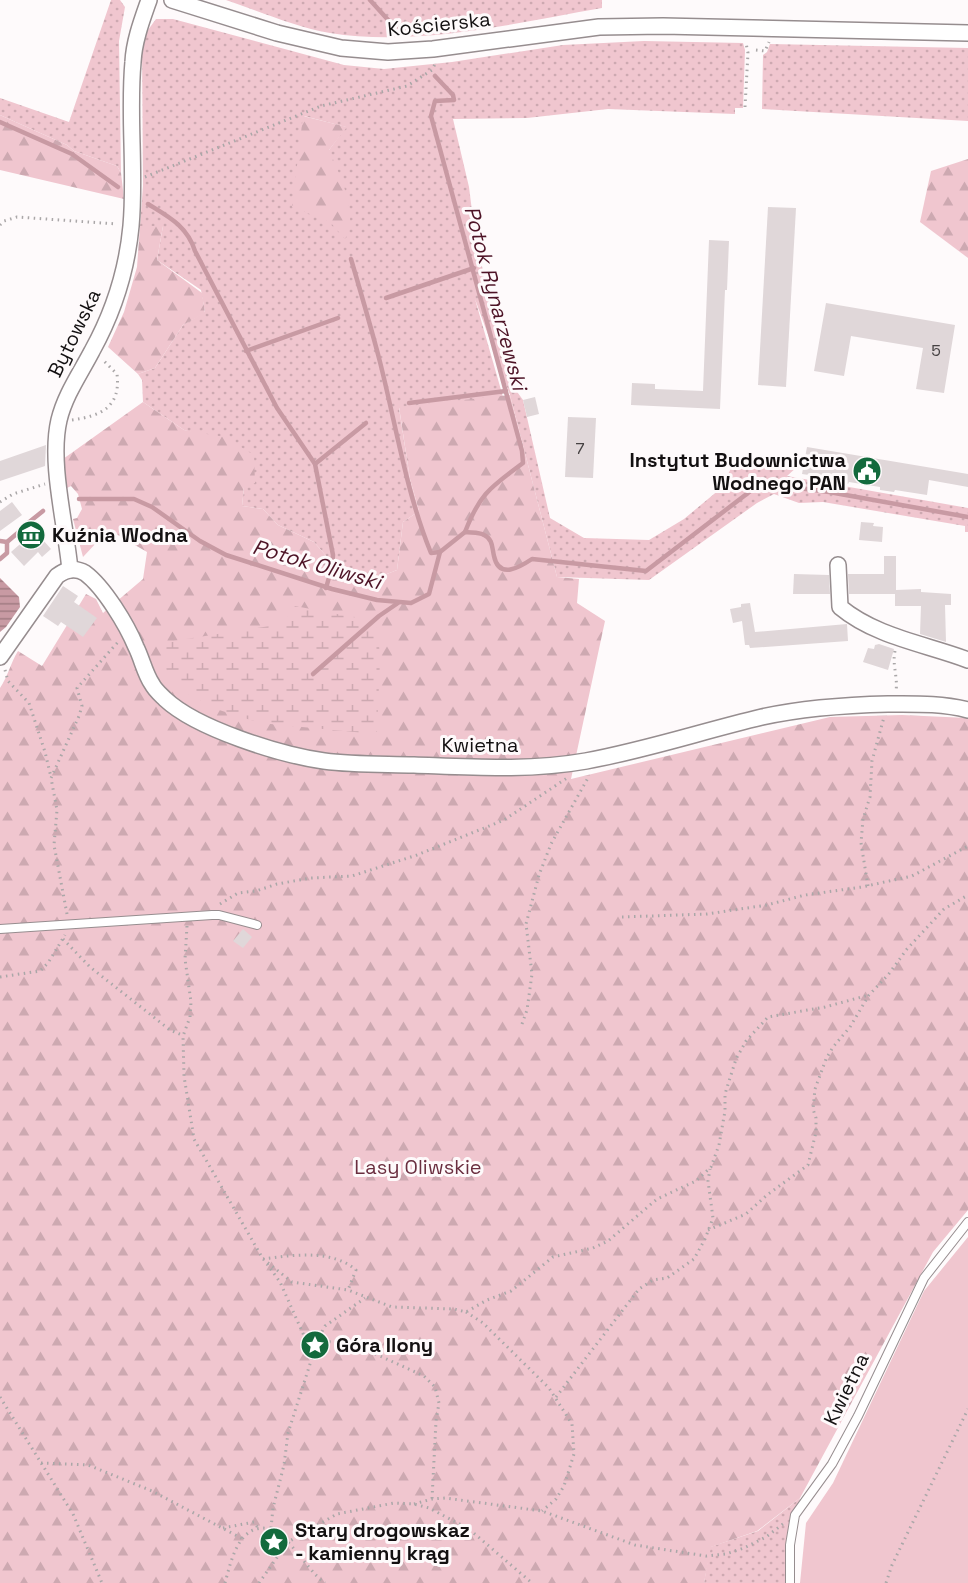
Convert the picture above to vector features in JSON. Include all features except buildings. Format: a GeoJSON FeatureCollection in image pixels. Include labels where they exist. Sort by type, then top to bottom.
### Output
{"type":"FeatureCollection","features":[{"type":"Feature","properties":{"kind":"street","name":"Bytowska"},"geometry":{"type":"LineString","coordinates":[[70,570],[64,518],[54,486],[56,440],[59,422],[70,390],[108,319],[118,289],[131,225],[133,60],[149,0]]}},
{"type":"Feature","properties":{"kind":"street","name":"Kościerska"},"geometry":{"type":"LineString","coordinates":[[172,0],[277,33],[340,48],[388,52],[433,49],[599,27],[663,26],[968,33]]}},
{"type":"Feature","properties":{"kind":"street"},"geometry":{"type":"LineString","coordinates":[[838,565],[840,608],[853,618],[899,638],[968,660]]}},
{"type":"Feature","properties":{"kind":"street"},"geometry":{"type":"LineString","coordinates":[[2,661],[57,576],[65,570],[70,570]]}},
{"type":"Feature","properties":{"kind":"street","name":"Kwietna"},"geometry":{"type":"LineString","coordinates":[[70,570],[84,572],[110,599],[135,644],[152,684],[167,701],[196,719],[248,742],[285,753],[353,765],[520,767],[582,762],[647,748],[764,717],[835,707],[927,703],[968,710]]}},
{"type":"Feature","properties":{"kind":"lane"},"geometry":{"type":"LineString","coordinates":[[0,929],[212,915],[257,925]]}},
{"type":"Feature","properties":{"kind":"lane","name":"Kwietna"},"geometry":{"type":"LineString","coordinates":[[790,1583],[790,1545],[795,1515],[832,1464],[858,1416],[924,1278],[968,1222]]}},
{"type":"Feature","properties":{"kind":"path"},"geometry":{"type":"LineString","coordinates":[[743,39],[748,49],[745,107]]}},
{"type":"Feature","properties":{"kind":"path"},"geometry":{"type":"LineString","coordinates":[[131,177],[145,177],[159,173],[321,106],[407,86],[432,69],[436,54]]}},
{"type":"Feature","properties":{"kind":"path"},"geometry":{"type":"LineString","coordinates":[[0,225],[4,221],[17,217],[131,225]]}},
{"type":"Feature","properties":{"kind":"path"},"geometry":{"type":"LineString","coordinates":[[59,422],[92,417],[105,411],[115,398],[118,385],[117,374],[93,350]]}},
{"type":"Feature","properties":{"kind":"path"},"geometry":{"type":"LineString","coordinates":[[0,502],[13,494],[54,486]]}},
{"type":"Feature","properties":{"kind":"path"},"geometry":{"type":"LineString","coordinates":[[51,778],[82,706],[77,688],[128,632]]}},
{"type":"Feature","properties":{"kind":"path"},"geometry":{"type":"LineString","coordinates":[[868,886],[861,843],[863,819],[870,797],[872,761],[884,720],[885,705],[896,694],[898,680],[893,662],[899,638]]}},
{"type":"Feature","properties":{"kind":"path"},"geometry":{"type":"LineString","coordinates":[[0,977],[40,971],[48,963],[63,939],[69,924],[54,845],[57,810],[51,778],[29,702],[8,681],[2,661]]}},
{"type":"Feature","properties":{"kind":"path"},"geometry":{"type":"LineString","coordinates":[[522,1024],[527,1010],[532,974],[526,924],[538,875],[550,844],[599,758]]}},
{"type":"Feature","properties":{"kind":"path"},"geometry":{"type":"LineString","coordinates":[[212,915],[225,899],[238,893],[311,878],[352,876],[417,855],[504,820],[564,782],[582,762]]}},
{"type":"Feature","properties":{"kind":"path"},"geometry":{"type":"LineString","coordinates":[[622,917],[707,914],[868,886],[912,876],[968,846]]}},
{"type":"Feature","properties":{"kind":"path"},"geometry":{"type":"LineString","coordinates":[[708,1230],[746,1214],[767,1195],[808,1165],[816,1132],[813,1108],[815,1089],[832,1047],[850,1026],[869,995],[944,909],[968,895]]}},
{"type":"Feature","properties":{"kind":"path"},"geometry":{"type":"LineString","coordinates":[[186,916],[185,959],[191,1002],[190,1017],[183,1036],[184,1076],[194,1139],[263,1259],[280,1282],[305,1338],[358,1346],[424,1376],[435,1387],[439,1403],[432,1499]]}},
{"type":"Feature","properties":{"kind":"path"},"geometry":{"type":"LineString","coordinates":[[63,939],[90,968],[170,1030],[183,1036]]}},
{"type":"Feature","properties":{"kind":"path"},"geometry":{"type":"LineString","coordinates":[[556,1397],[639,1289],[653,1280],[668,1278],[694,1259],[713,1218],[708,1182],[719,1145],[725,1111],[725,1094],[730,1075],[746,1041],[768,1017],[825,1007],[869,995]]}},
{"type":"Feature","properties":{"kind":"path"},"geometry":{"type":"LineString","coordinates":[[466,1312],[487,1300],[511,1291],[553,1257],[593,1248],[609,1241],[657,1199],[696,1181],[711,1167]]}},
{"type":"Feature","properties":{"kind":"path"},"geometry":{"type":"LineString","coordinates":[[263,1259],[299,1254],[347,1262],[356,1270],[348,1290]]}},
{"type":"Feature","properties":{"kind":"path"},"geometry":{"type":"LineString","coordinates":[[263,1259],[292,1282],[348,1290],[392,1306],[454,1309],[466,1312],[483,1323],[516,1353],[556,1397],[572,1424],[574,1454],[564,1486],[556,1499],[542,1511]]}},
{"type":"Feature","properties":{"kind":"path"},"geometry":{"type":"LineString","coordinates":[[271,1528],[288,1433],[318,1339],[325,1326],[365,1298]]}},
{"type":"Feature","properties":{"kind":"path"},"geometry":{"type":"LineString","coordinates":[[0,1397],[73,1514],[102,1583]]}},
{"type":"Feature","properties":{"kind":"path"},"geometry":{"type":"LineString","coordinates":[[886,1583],[892,1565],[968,1409]]}},
{"type":"Feature","properties":{"kind":"path"},"geometry":{"type":"LineString","coordinates":[[41,1464],[88,1465],[152,1491],[243,1539]]}},
{"type":"Feature","properties":{"kind":"path"},"geometry":{"type":"LineString","coordinates":[[414,1504],[432,1499],[465,1500],[542,1511],[635,1545],[706,1556],[726,1554],[744,1548],[766,1537],[795,1515]]}},
{"type":"Feature","properties":{"kind":"path"},"geometry":{"type":"LineString","coordinates":[[259,1583],[288,1542],[337,1514],[394,1503],[414,1504],[437,1511],[469,1529],[532,1583]]}},
{"type":"Feature","properties":{"kind":"path"},"geometry":{"type":"LineString","coordinates":[[221,1529],[250,1521],[254,1522],[258,1528]]}},
{"type":"Feature","properties":{"kind":"path"},"geometry":{"type":"LineString","coordinates":[[225,1583],[232,1560],[243,1539],[252,1530],[271,1528],[288,1542],[316,1576],[325,1583]]}},
{"type":"Feature","properties":{"kind":"green space"},"geometry":{"type":"Polygon","coordinates":[[[111,0],[120,0],[125,7],[119,41],[121,173],[117,166],[74,151],[67,145],[0,115],[0,98],[69,122],[111,0]]]}},
{"type":"Feature","properties":{"kind":"green space"},"geometry":{"type":"Polygon","coordinates":[[[226,0],[602,0],[602,8],[466,31],[397,37],[363,37],[304,27],[226,0]]]}},
{"type":"Feature","properties":{"kind":"green space"},"geometry":{"type":"Polygon","coordinates":[[[156,19],[173,19],[344,65],[384,69],[452,62],[563,45],[644,41],[743,43],[745,50],[743,108],[735,108],[735,114],[608,109],[527,118],[453,119],[469,187],[485,282],[510,382],[523,400],[550,518],[584,538],[649,540],[684,519],[720,489],[735,461],[746,459],[798,466],[787,476],[968,508],[968,532],[965,532],[965,526],[823,502],[799,503],[774,494],[757,503],[649,580],[557,577],[510,395],[475,299],[503,397],[399,408],[410,479],[419,511],[403,522],[397,570],[374,579],[334,565],[314,542],[278,525],[263,509],[242,506],[244,487],[195,433],[184,430],[143,402],[142,380],[138,374],[155,368],[183,325],[205,312],[201,290],[157,260],[163,226],[140,226],[143,186],[142,47],[148,30],[156,19]],[[304,116],[329,150],[346,127],[304,116]]]}},
{"type":"Feature","properties":{"kind":"green space"},"geometry":{"type":"Polygon","coordinates":[[[770,44],[968,48],[968,121],[762,109],[763,55],[770,44]]]}},
{"type":"Feature","properties":{"kind":"green space"},"geometry":{"type":"Polygon","coordinates":[[[0,115],[67,145],[74,151],[117,166],[121,173],[124,199],[0,170],[0,115]]]}},
{"type":"Feature","properties":{"kind":"green space"},"geometry":{"type":"Polygon","coordinates":[[[303,116],[347,127],[329,150],[349,207],[349,230],[345,239],[330,222],[292,207],[303,116]]]}},
{"type":"Feature","properties":{"kind":"green space"},"geometry":{"type":"Polygon","coordinates":[[[968,159],[968,258],[920,222],[931,171],[968,159]]]}},
{"type":"Feature","properties":{"kind":"green space"},"geometry":{"type":"Polygon","coordinates":[[[140,226],[163,226],[157,260],[202,293],[205,313],[183,325],[155,368],[138,374],[108,347],[124,312],[137,267],[140,226]]]}},
{"type":"Feature","properties":{"kind":"green space","name":"Lasy Oliwskie"},"geometry":{"type":"Polygon","coordinates":[[[510,395],[557,577],[579,579],[577,603],[605,621],[571,779],[830,717],[902,715],[968,718],[968,1210],[933,1252],[800,1498],[757,1531],[711,1547],[704,1583],[0,1583],[0,688],[18,651],[42,666],[86,594],[96,599],[103,613],[143,579],[147,552],[116,534],[98,541],[83,557],[73,519],[77,518],[82,509],[78,494],[71,486],[67,488],[63,459],[143,402],[184,430],[224,437],[254,455],[255,483],[244,487],[242,506],[263,509],[278,525],[314,542],[334,565],[374,579],[397,570],[403,522],[419,511],[410,479],[399,407],[510,395]]]}},
{"type":"Feature","properties":{"kind":"green space"},"geometry":{"type":"Polygon","coordinates":[[[295,606],[363,619],[378,629],[380,660],[377,732],[365,733],[260,723],[216,709],[188,694],[163,666],[167,642],[282,624],[295,606]]]}},
{"type":"Feature","properties":{"kind":"green space"},"geometry":{"type":"Polygon","coordinates":[[[968,1237],[968,1583],[800,1583],[806,1523],[833,1483],[924,1291],[968,1237]]]}},
{"type":"Feature","properties":{"kind":"green space"},"geometry":{"type":"Polygon","coordinates":[[[800,1498],[787,1583],[704,1583],[710,1547],[758,1531],[800,1498]]]}},
{"type":"Feature","properties":{"kind":"shaded area"},"geometry":{"type":"Polygon","coordinates":[[[0,578],[19,597],[20,607],[0,632],[0,578]]]}},
{"type":"Feature","properties":{"kind":"waterway","name":"Potok Rynarzewski"},"geometry":{"type":"LineString","coordinates":[[370,0],[399,32]]}},
{"type":"Feature","properties":{"kind":"waterway","name":"Potok Rynarzewski"},"geometry":{"type":"LineString","coordinates":[[435,76],[453,95],[454,100],[435,101],[431,116],[522,451],[523,463],[503,478],[482,499],[465,532]]}},
{"type":"Feature","properties":{"kind":"waterway"},"geometry":{"type":"LineString","coordinates":[[0,122],[72,154],[118,187]]}},
{"type":"Feature","properties":{"kind":"waterway"},"geometry":{"type":"LineString","coordinates":[[148,204],[176,223],[192,242],[277,408],[315,464],[333,555],[326,588]]}},
{"type":"Feature","properties":{"kind":"waterway"},"geometry":{"type":"LineString","coordinates":[[351,259],[370,323],[402,458],[422,530],[431,553],[440,552]]}},
{"type":"Feature","properties":{"kind":"waterway"},"geometry":{"type":"LineString","coordinates":[[386,298],[474,268]]}},
{"type":"Feature","properties":{"kind":"waterway"},"geometry":{"type":"LineString","coordinates":[[246,351],[338,318]]}},
{"type":"Feature","properties":{"kind":"waterway"},"geometry":{"type":"LineString","coordinates":[[409,403],[506,391]]}},
{"type":"Feature","properties":{"kind":"waterway"},"geometry":{"type":"LineString","coordinates":[[315,464],[366,423]]}},
{"type":"Feature","properties":{"kind":"waterway","name":"Potok Oliwski"},"geometry":{"type":"LineString","coordinates":[[79,499],[134,499],[152,507],[200,541],[226,555],[332,589],[377,600],[411,603],[429,594],[440,552],[465,532],[480,533],[487,537],[492,544],[497,563],[505,570],[516,568],[532,559],[646,571],[761,483],[829,492],[968,517]]}},
{"type":"Feature","properties":{"kind":"waterway","name":"Potok Oliwski"},"geometry":{"type":"LineString","coordinates":[[28,523],[43,511]]}},
{"type":"Feature","properties":{"kind":"waterway","name":"Potok Oliwski"},"geometry":{"type":"LineString","coordinates":[[0,541],[7,542],[20,531]]}},
{"type":"Feature","properties":{"kind":"waterway","name":"Potok Oliwski"},"geometry":{"type":"LineString","coordinates":[[0,559],[7,553],[7,542]]}},
{"type":"Feature","properties":{"kind":"waterway"},"geometry":{"type":"LineString","coordinates":[[313,674],[379,616],[398,603]]}},
{"type":"Feature","properties":{"kind":"place","name":"Instytut Budownictwa Wodnego PAN"},"geometry":{"type":"Point","coordinates":[867,471]}},
{"type":"Feature","properties":{"kind":"place","name":"Kuźnia Wodna"},"geometry":{"type":"Point","coordinates":[31,535]}},
{"type":"Feature","properties":{"kind":"place","name":"Góra Ilony"},"geometry":{"type":"Point","coordinates":[315,1345]}},
{"type":"Feature","properties":{"kind":"place","name":"Stary drogowskaz - kamienny krąg"},"geometry":{"type":"Point","coordinates":[274,1542]}}]}
